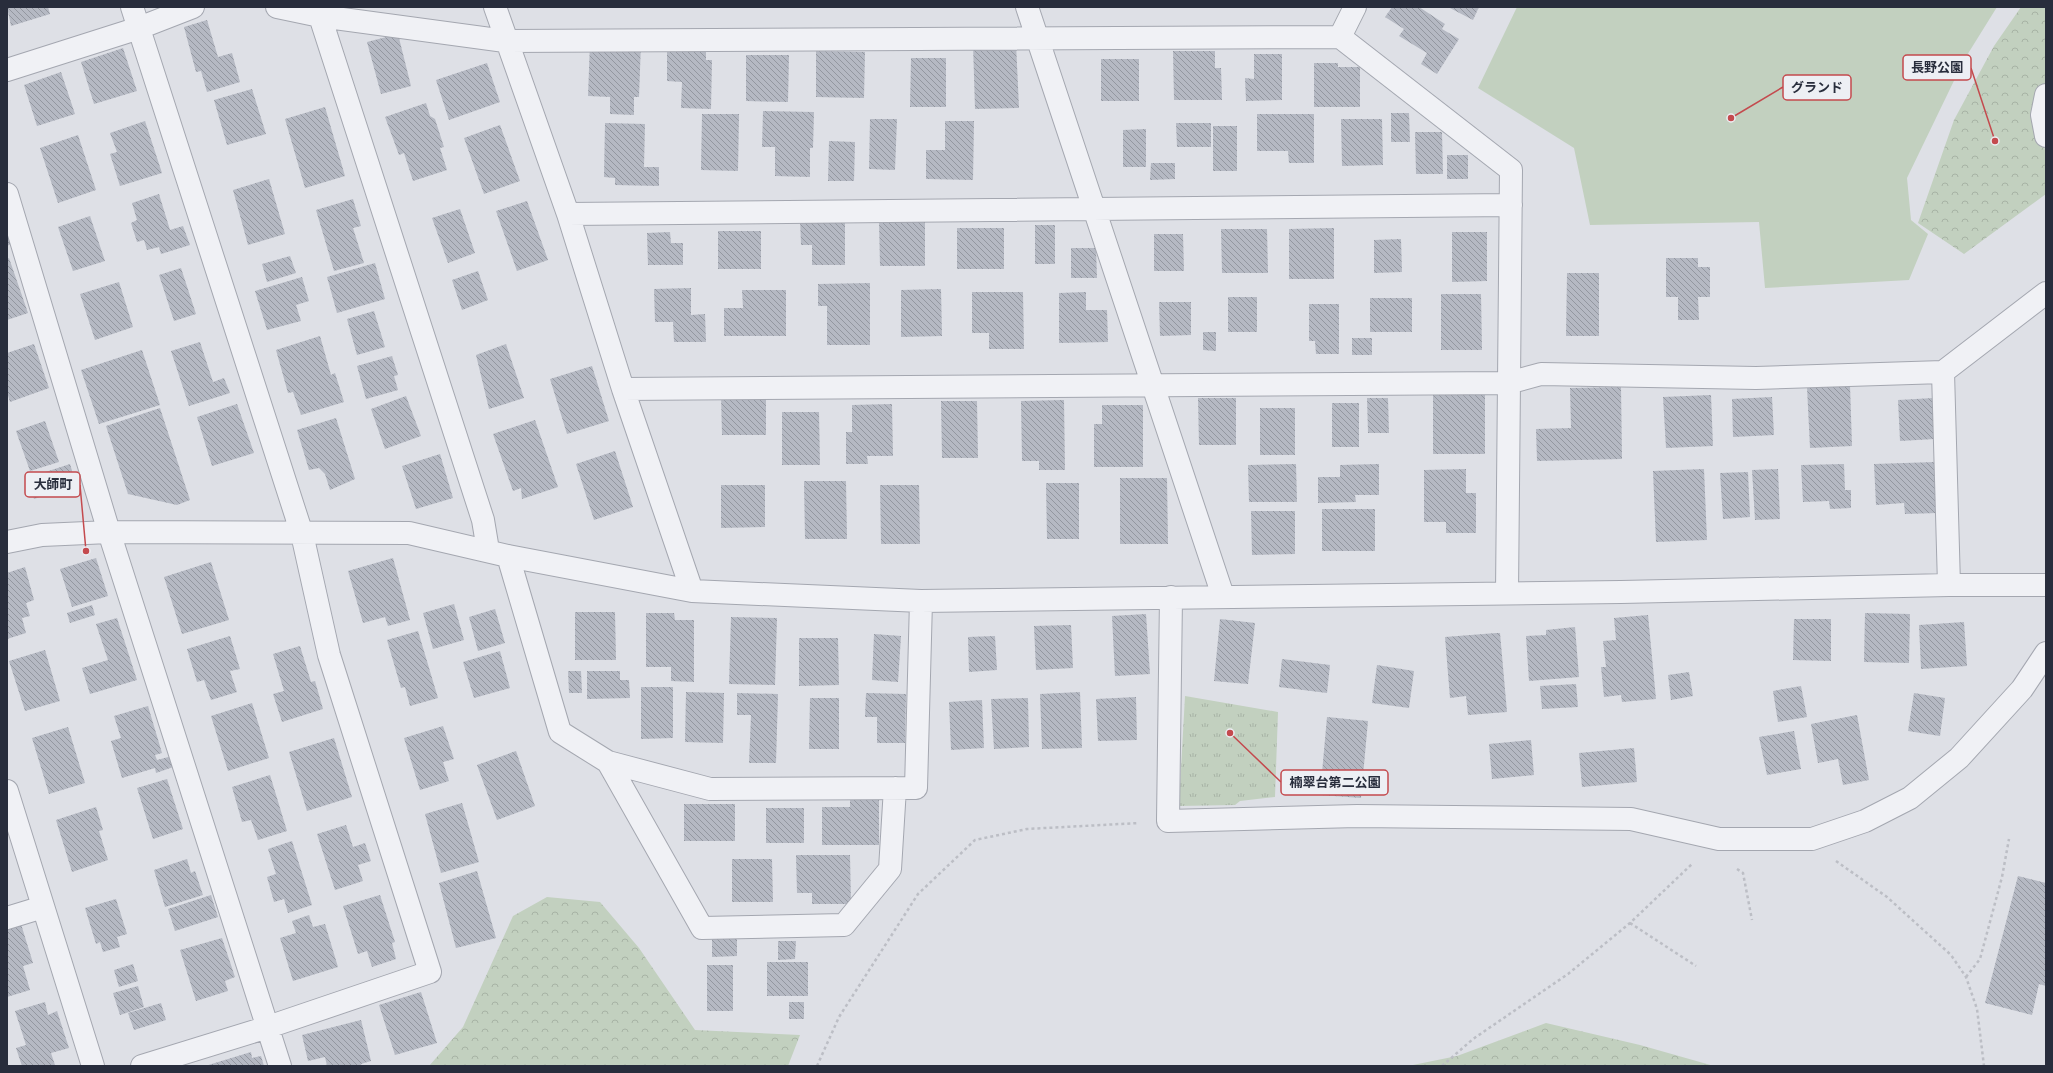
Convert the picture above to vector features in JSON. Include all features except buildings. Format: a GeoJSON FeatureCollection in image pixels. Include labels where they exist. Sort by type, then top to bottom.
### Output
{"type":"FeatureCollection","features":[{"type":"Feature","properties":{"kind":"street"},"geometry":{"type":"LineString","coordinates":[[132,7],[302,534],[329,655],[430,972],[268,1027],[142,1066]]}},
{"type":"Feature","properties":{"kind":"street"},"geometry":{"type":"LineString","coordinates":[[7,70],[139,28],[193,7]]}},
{"type":"Feature","properties":{"kind":"street"},"geometry":{"type":"LineString","coordinates":[[277,7],[318,11],[505,41],[1037,37],[1340,37],[1511,170],[1507,593]]}},
{"type":"Feature","properties":{"kind":"street"},"geometry":{"type":"LineString","coordinates":[[495,7],[505,41],[568,214],[624,389],[692,591]]}},
{"type":"Feature","properties":{"kind":"street"},"geometry":{"type":"LineString","coordinates":[[1027,7],[1223,596]]}},
{"type":"Feature","properties":{"kind":"street"},"geometry":{"type":"LineString","coordinates":[[1340,37],[1355,7]]}},
{"type":"Feature","properties":{"kind":"street"},"geometry":{"type":"LineString","coordinates":[[318,11],[483,520],[498,553],[560,732],[608,762],[710,789],[916,788],[921,601]]}},
{"type":"Feature","properties":{"kind":"street"},"geometry":{"type":"LineString","coordinates":[[2046,95],[2042,115],[2046,136]]}},
{"type":"Feature","properties":{"kind":"street"},"geometry":{"type":"LineString","coordinates":[[7,194],[109,532],[280,1066]]}},
{"type":"Feature","properties":{"kind":"street"},"geometry":{"type":"LineString","coordinates":[[568,214],[1511,206]]}},
{"type":"Feature","properties":{"kind":"street"},"geometry":{"type":"LineString","coordinates":[[624,389],[1508,383],[1541,374],[1756,378],[1943,372],[2046,293]]}},
{"type":"Feature","properties":{"kind":"street"},"geometry":{"type":"LineString","coordinates":[[1943,372],[1949,585]]}},
{"type":"Feature","properties":{"kind":"street"},"geometry":{"type":"LineString","coordinates":[[7,542],[42,535],[109,532],[409,534],[692,591],[921,601],[1949,585],[2046,586]]}},
{"type":"Feature","properties":{"kind":"street"},"geometry":{"type":"LineString","coordinates":[[1171,597],[1168,821],[1357,816],[1631,819],[1714,843],[1812,839],[1865,821],[1910,798],[1959,758],[2022,689],[2046,653]]}},
{"type":"Feature","properties":{"kind":"street"},"geometry":{"type":"LineString","coordinates":[[608,762],[702,928],[844,925],[890,868],[895,788]]}},
{"type":"Feature","properties":{"kind":"street"},"geometry":{"type":"LineString","coordinates":[[7,791],[93,1066]]}},
{"type":"Feature","properties":{"kind":"street"},"geometry":{"type":"LineString","coordinates":[[7,918],[43,907]]}},
{"type":"Feature","properties":{"kind":"path"},"geometry":{"type":"LineString","coordinates":[[817,1066],[839,1017],[918,894],[975,840],[1027,829],[1168,821]]}},
{"type":"Feature","properties":{"kind":"path"},"geometry":{"type":"LineString","coordinates":[[1812,839],[1818,847],[1847,870],[1887,897],[1951,955],[1966,977],[1977,1009],[1984,1066]]}},
{"type":"Feature","properties":{"kind":"path"},"geometry":{"type":"LineString","coordinates":[[1966,977],[1980,959],[2002,877],[2009,839]]}},
{"type":"Feature","properties":{"kind":"path"},"geometry":{"type":"LineString","coordinates":[[1442,1066],[1473,1039],[1568,974],[1630,923],[1714,843],[1743,873],[1752,920]]}},
{"type":"Feature","properties":{"kind":"path"},"geometry":{"type":"LineString","coordinates":[[1630,923],[1696,966]]}},
{"type":"Feature","properties":{"kind":"green space"},"geometry":{"type":"Polygon","coordinates":[[[1517,7],[1997,7],[1964,60],[1907,178],[1911,220],[1928,234],[1909,280],[1765,288],[1759,222],[1590,225],[1574,148],[1478,88],[1517,7]]]}},
{"type":"Feature","properties":{"kind":"green space"},"geometry":{"type":"Polygon","coordinates":[[[2021,7],[2046,7],[2046,123],[2040,129],[2046,154],[2046,194],[1964,254],[1918,223],[1954,120],[1994,46],[2021,7]]]}},
{"type":"Feature","properties":{"kind":"green space"},"geometry":{"type":"Polygon","coordinates":[[[1185,696],[1278,712],[1275,797],[1240,801],[1235,805],[1179,806],[1185,696]]]}},
{"type":"Feature","properties":{"kind":"green space"},"geometry":{"type":"Polygon","coordinates":[[[547,897],[600,902],[639,948],[695,1030],[800,1035],[788,1066],[429,1066],[463,1027],[513,916],[547,897]]]}},
{"type":"Feature","properties":{"kind":"green space"},"geometry":{"type":"Polygon","coordinates":[[[1546,1023],[1640,1045],[1714,1066],[1408,1066],[1457,1056],[1546,1023]]]}},
{"type":"Feature","properties":{"kind":"place","name":"グランド"},"geometry":{"type":"Point","coordinates":[1731,118]}},
{"type":"Feature","properties":{"kind":"place","name":"長野公園"},"geometry":{"type":"Point","coordinates":[1995,141]}},
{"type":"Feature","properties":{"kind":"place","name":"大師町"},"geometry":{"type":"Point","coordinates":[86,551]}},
{"type":"Feature","properties":{"kind":"place","name":"楠翠台第二公園"},"geometry":{"type":"Point","coordinates":[1230,733]}}]}
